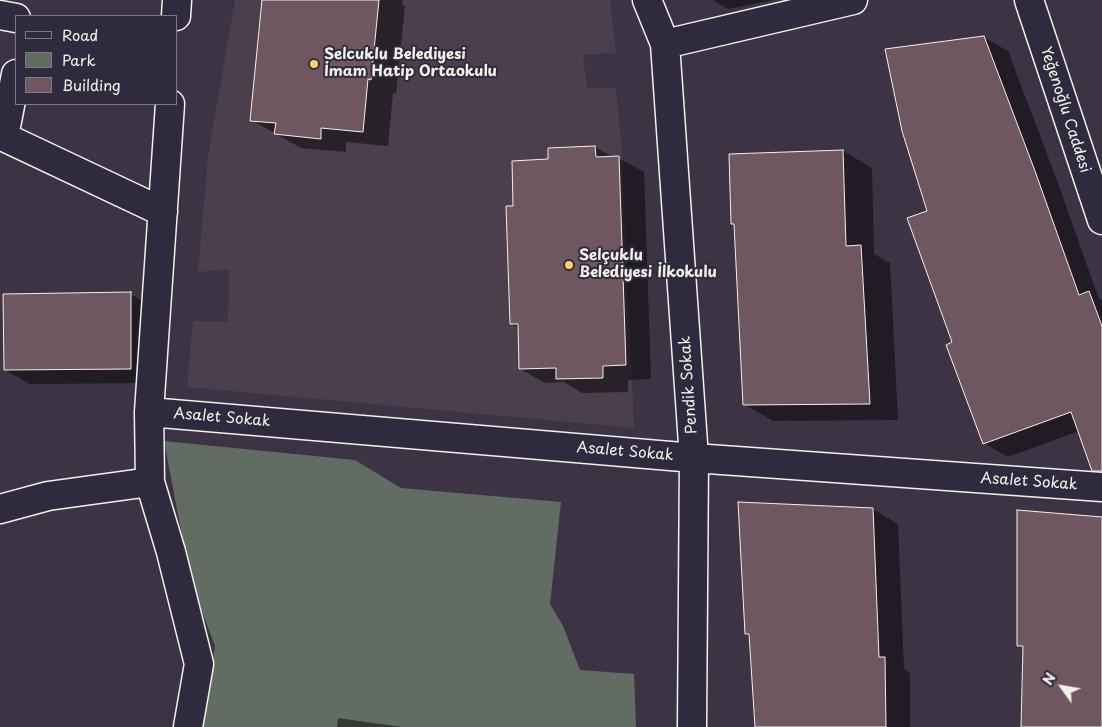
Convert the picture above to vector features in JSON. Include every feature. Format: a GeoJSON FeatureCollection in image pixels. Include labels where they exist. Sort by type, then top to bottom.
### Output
{"type":"FeatureCollection","features":[{"type":"Feature","properties":{"kind":"street"},"geometry":{"type":"LineString","coordinates":[[176,15],[177,0]]}},
{"type":"Feature","properties":{"kind":"street","name":"Pendik Sokak"},"geometry":{"type":"LineString","coordinates":[[647,0],[665,44],[694,458],[692,727]]}},
{"type":"Feature","properties":{"kind":"street"},"geometry":{"type":"LineString","coordinates":[[665,44],[853,0]]}},
{"type":"Feature","properties":{"kind":"street","name":"Yeğenoğlu Caddesi"},"geometry":{"type":"LineString","coordinates":[[1029,0],[1102,220]]}},
{"type":"Feature","properties":{"kind":"street"},"geometry":{"type":"LineString","coordinates":[[0,15],[15,18]]}},
{"type":"Feature","properties":{"kind":"street"},"geometry":{"type":"LineString","coordinates":[[15,79],[4,137],[163,212]]}},
{"type":"Feature","properties":{"kind":"street"},"geometry":{"type":"LineString","coordinates":[[170,105],[149,412],[150,482],[171,552],[199,664],[188,727]]}},
{"type":"Feature","properties":{"kind":"street","name":"Asalet Sokak"},"geometry":{"type":"LineString","coordinates":[[149,412],[694,458],[1102,487]]}},
{"type":"Feature","properties":{"kind":"street"},"geometry":{"type":"LineString","coordinates":[[0,509],[48,496],[150,482]]}},
{"type":"Feature","properties":{"kind":"shaded area"},"geometry":{"type":"Polygon","coordinates":[[[235,0],[610,0],[616,53],[583,55],[587,88],[616,88],[622,155],[634,428],[187,387],[193,321],[228,322],[229,269],[198,272],[208,156],[235,0]]]}},
{"type":"Feature","properties":{"kind":"green space"},"geometry":{"type":"Polygon","coordinates":[[[164,441],[355,460],[401,488],[561,502],[550,604],[563,626],[580,670],[634,674],[636,727],[203,727],[215,646],[191,583],[164,441]]]}},
{"type":"Feature","properties":{"kind":"building","name":"Selcuklu Belediyesi İmam Hatip Ortaokulu"},"geometry":{"type":"Polygon","coordinates":[[[262,0],[379,0],[371,80],[368,79],[363,132],[321,128],[321,139],[274,134],[276,123],[250,121],[262,0]]]}},
{"type":"Feature","properties":{"kind":"building"},"geometry":{"type":"Polygon","coordinates":[[[984,36],[1079,295],[1089,291],[1102,326],[1102,471],[1092,471],[1071,412],[983,444],[946,345],[952,342],[907,218],[927,211],[902,131],[885,49],[984,36]]]}},
{"type":"Feature","properties":{"kind":"building","name":"Selçuklu Belediyesi İlkokulu"},"geometry":{"type":"Polygon","coordinates":[[[595,146],[596,157],[619,156],[626,365],[603,366],[603,378],[556,379],[556,368],[519,369],[518,324],[510,324],[506,206],[513,206],[512,161],[548,159],[548,148],[595,146]]]}},
{"type":"Feature","properties":{"kind":"building"},"geometry":{"type":"Polygon","coordinates":[[[843,150],[846,246],[861,245],[870,404],[743,405],[734,224],[731,224],[729,154],[843,150]]]}},
{"type":"Feature","properties":{"kind":"building"},"geometry":{"type":"Polygon","coordinates":[[[131,292],[131,369],[4,370],[3,294],[131,292]]]}},
{"type":"Feature","properties":{"kind":"building"},"geometry":{"type":"Polygon","coordinates":[[[738,502],[873,508],[879,657],[885,657],[886,727],[755,727],[749,634],[745,634],[738,502]]]}},
{"type":"Feature","properties":{"kind":"building"},"geometry":{"type":"Polygon","coordinates":[[[1017,510],[1102,517],[1102,727],[1021,727],[1023,646],[1017,646],[1017,510]]]}},
{"type":"Feature","properties":{"kind":"place","name":"Selcuklu Belediyesi İmam Hatip Ortaokulu"},"geometry":{"type":"Point","coordinates":[314,64]}},
{"type":"Feature","properties":{"kind":"place","name":"Selçuklu Belediyesi İlkokulu"},"geometry":{"type":"Point","coordinates":[569,265]}}]}
